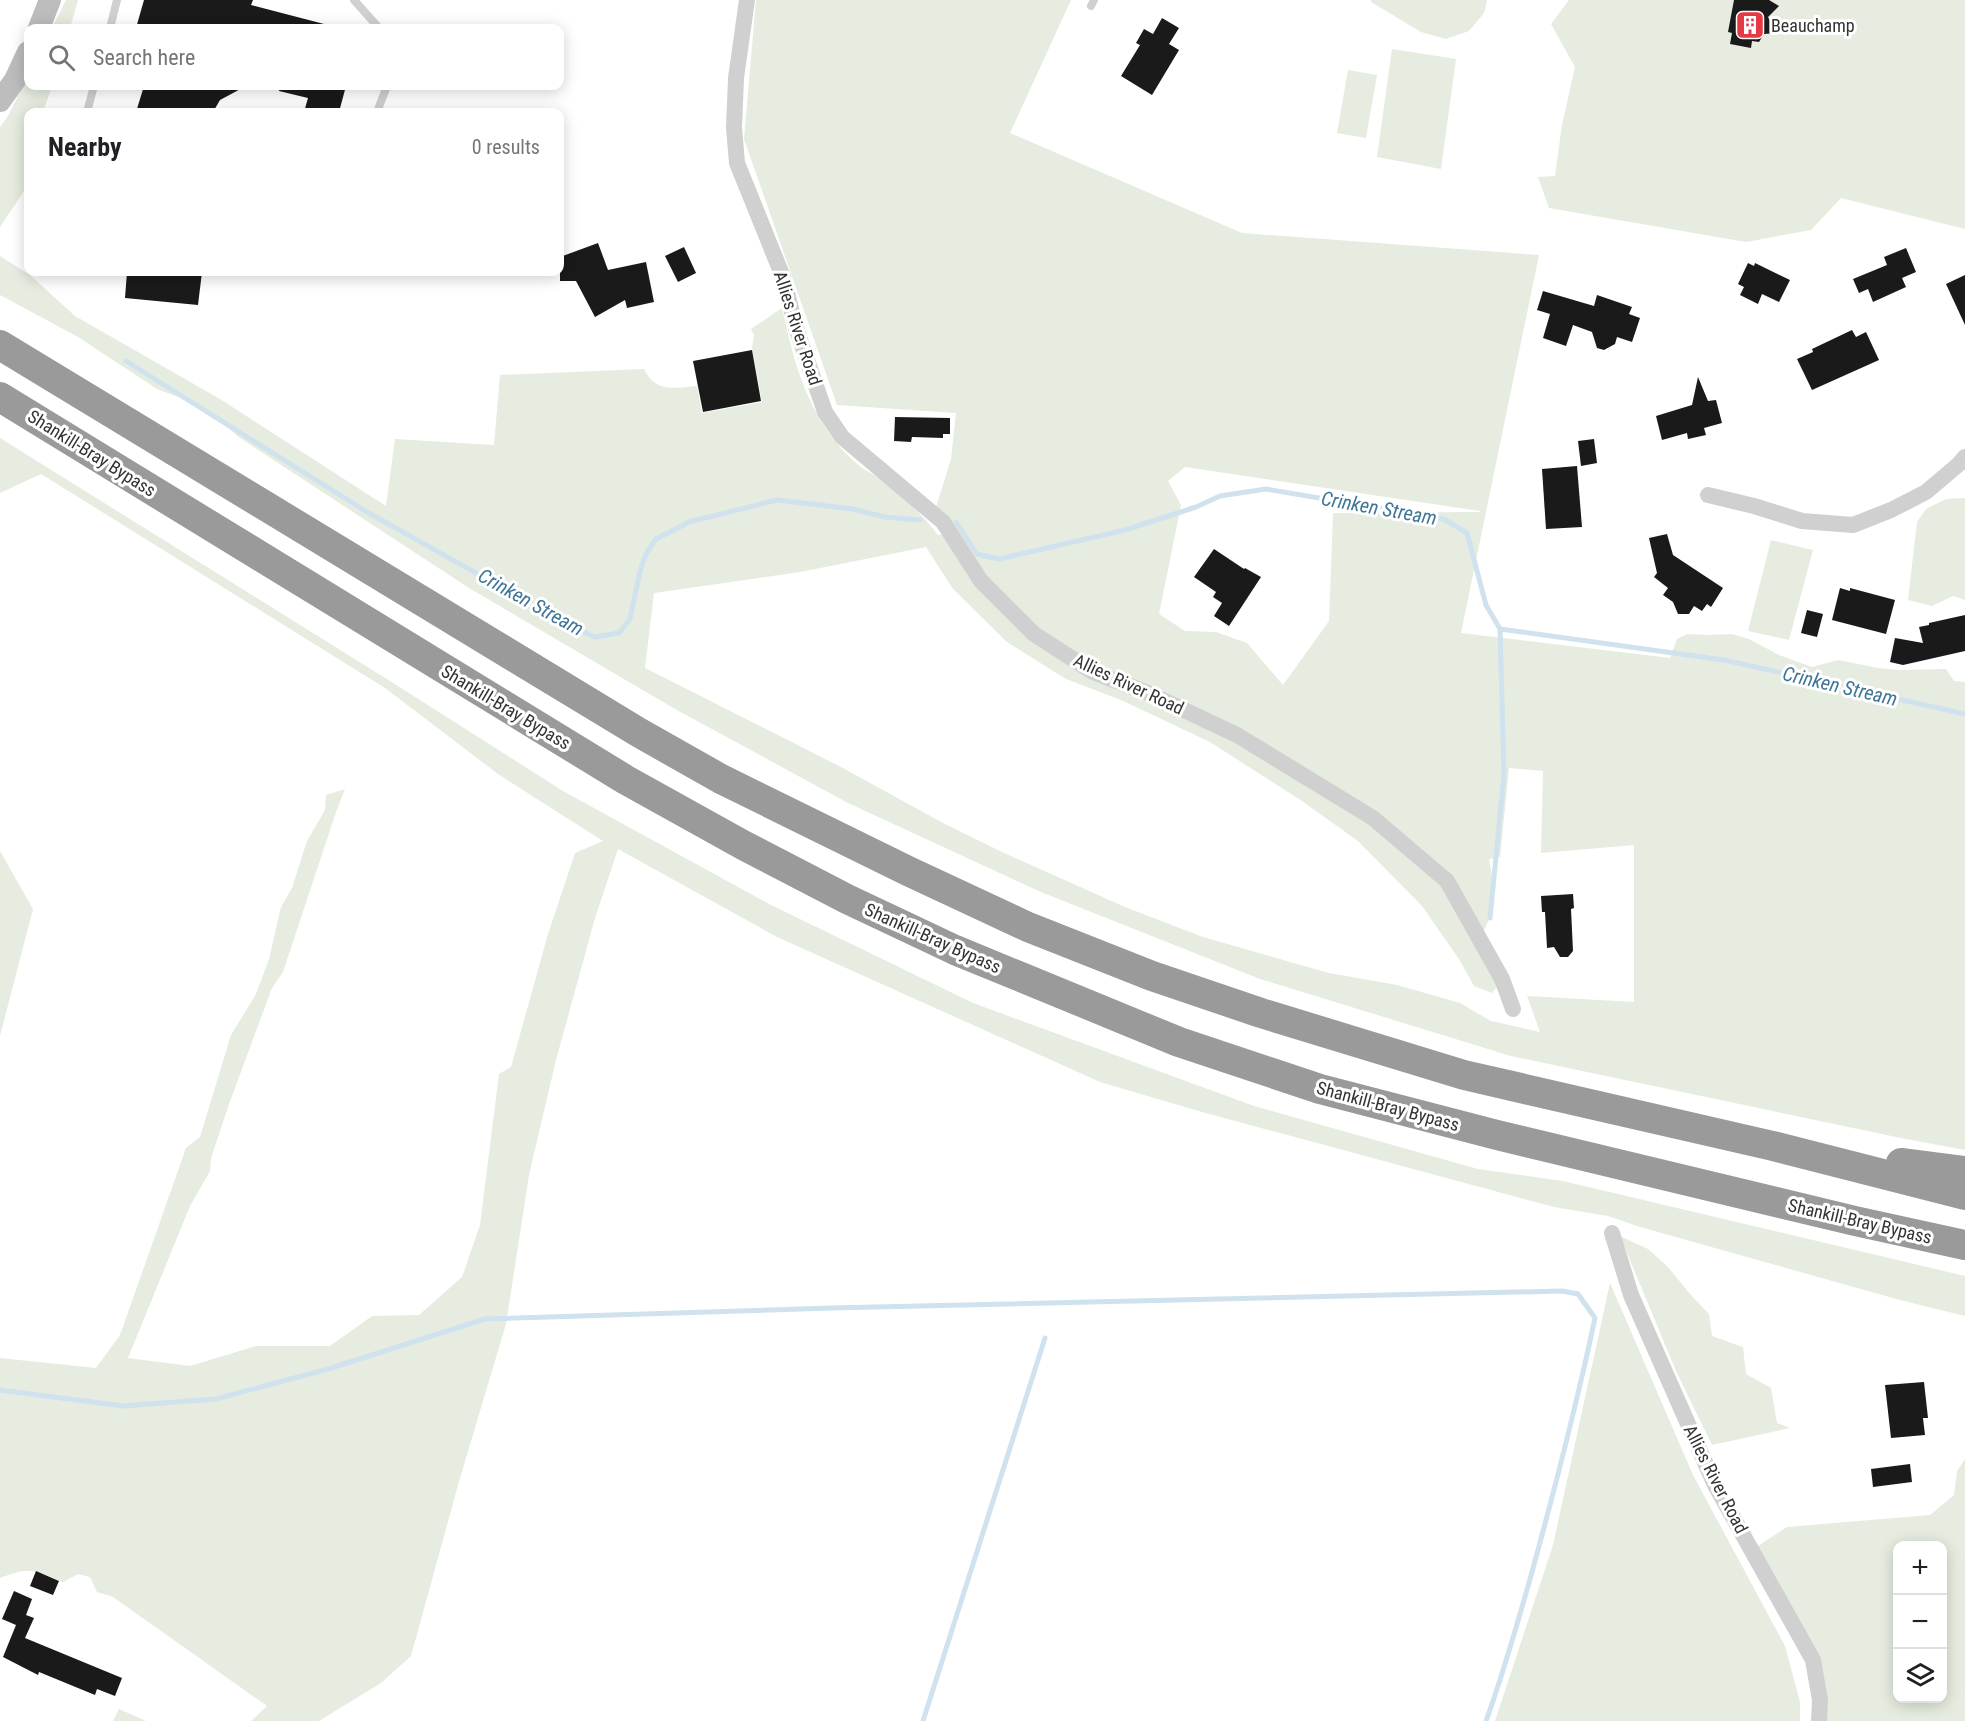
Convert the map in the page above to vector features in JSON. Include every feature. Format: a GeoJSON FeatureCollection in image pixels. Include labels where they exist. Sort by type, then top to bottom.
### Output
{"type":"FeatureCollection","features":[{"type":"Feature","properties":{"kind":"highway"},"geometry":{"type":"LineString","coordinates":[[0,345],[638,732],[742,789],[1028,927],[1132,968],[1261,1013],[1464,1075],[1773,1146],[1965,1195]]}},
{"type":"Feature","properties":{"kind":"highway","name":"Shankill-Bray Bypass"},"geometry":{"type":"LineString","coordinates":[[0,397],[626,780],[847,900],[955,950],[1179,1042],[1320,1089],[1497,1135],[1965,1245]]}},
{"type":"Feature","properties":{"kind":"highway"},"geometry":{"type":"LineString","coordinates":[[1773,1146],[1965,1171]]}},
{"type":"Feature","properties":{"kind":"highway"},"geometry":{"type":"LineString","coordinates":[[1856,1221],[1965,1257]]}},
{"type":"Feature","properties":{"kind":"street"},"geometry":{"type":"LineString","coordinates":[[41,24],[50,0]]}},
{"type":"Feature","properties":{"kind":"street","name":"Allies River Road"},"geometry":{"type":"LineString","coordinates":[[747,0],[736,78],[737,163],[783,277],[796,328],[825,412],[842,437],[943,522],[981,581],[1034,634],[1093,672],[1148,693],[1237,735],[1373,818],[1447,881],[1502,979],[1513,1009]]}},
{"type":"Feature","properties":{"kind":"street"},"geometry":{"type":"LineString","coordinates":[[0,101],[15,80],[24,61]]}},
{"type":"Feature","properties":{"kind":"street"},"geometry":{"type":"LineString","coordinates":[[1708,495],[1802,521],[1853,525],[1891,510],[1926,492],[1959,465],[1965,457]]}},
{"type":"Feature","properties":{"kind":"street","name":"Allies River Road"},"geometry":{"type":"LineString","coordinates":[[1612,1233],[1631,1295],[1715,1485],[1813,1660],[1820,1700],[1819,1721]]}},
{"type":"Feature","properties":{"kind":"lane"},"geometry":{"type":"LineString","coordinates":[[111,24],[117,0]]}},
{"type":"Feature","properties":{"kind":"lane"},"geometry":{"type":"LineString","coordinates":[[354,0],[375,24]]}},
{"type":"Feature","properties":{"kind":"lane"},"geometry":{"type":"LineString","coordinates":[[88,108],[93,90]]}},
{"type":"Feature","properties":{"kind":"lane"},"geometry":{"type":"LineString","coordinates":[[379,108],[385,90]]}},
{"type":"Feature","properties":{"kind":"shaded area"},"geometry":{"type":"Polygon","coordinates":[[[66,0],[78,0],[71,24],[54,24],[66,0]]]}},
{"type":"Feature","properties":{"kind":"shaded area"},"geometry":{"type":"Polygon","coordinates":[[[756,0],[1071,0],[1010,133],[1242,233],[1539,255],[1461,633],[1670,658],[1677,639],[1687,634],[1732,634],[1749,639],[1779,655],[1812,667],[1838,660],[1899,670],[1946,669],[1954,681],[1965,682],[1965,1150],[1511,1056],[1260,979],[1041,892],[848,803],[675,709],[469,588],[240,438],[202,406],[157,389],[78,337],[0,295],[0,256],[24,271],[24,276],[31,276],[75,316],[220,399],[386,506],[395,439],[494,445],[500,375],[644,369],[654,382],[666,387],[697,386],[702,413],[762,402],[752,348],[754,335],[751,329],[782,308],[792,351],[806,392],[826,429],[856,463],[903,498],[938,535],[955,534],[936,507],[951,459],[956,413],[837,405],[744,139],[756,0]],[[1185,467],[1168,481],[1181,505],[1159,614],[1185,631],[1216,632],[1247,643],[1283,685],[1329,621],[1333,513],[1480,511],[1185,467]],[[926,547],[800,572],[654,593],[645,668],[1002,852],[1125,907],[1203,937],[1329,973],[1397,985],[1460,1003],[1491,1021],[1540,1032],[1527,996],[1634,1002],[1634,845],[1541,853],[1543,771],[1509,768],[1500,857],[1489,859],[1492,903],[1487,924],[1476,943],[1499,984],[1492,993],[1474,986],[1459,959],[1422,906],[1358,841],[1302,801],[1210,742],[1121,700],[1066,679],[1007,642],[953,589],[926,547]]]}},
{"type":"Feature","properties":{"kind":"shaded area"},"geometry":{"type":"Polygon","coordinates":[[[1371,0],[1487,0],[1484,13],[1469,31],[1446,39],[1421,32],[1371,0]]]}},
{"type":"Feature","properties":{"kind":"shaded area"},"geometry":{"type":"Polygon","coordinates":[[[1569,0],[1965,0],[1965,229],[1841,198],[1811,230],[1746,242],[1549,208],[1538,177],[1555,176],[1562,125],[1575,67],[1551,24],[1569,0]]]}},
{"type":"Feature","properties":{"kind":"shaded area"},"geometry":{"type":"Polygon","coordinates":[[[1392,49],[1456,59],[1441,169],[1377,157],[1392,49]]]}},
{"type":"Feature","properties":{"kind":"shaded area"},"geometry":{"type":"Polygon","coordinates":[[[1348,70],[1377,75],[1366,138],[1337,133],[1348,70]]]}},
{"type":"Feature","properties":{"kind":"shaded area"},"geometry":{"type":"Polygon","coordinates":[[[24,84],[24,90],[51,90],[44,108],[24,108],[24,191],[0,227],[0,127],[24,84]]]}},
{"type":"Feature","properties":{"kind":"shaded area"},"geometry":{"type":"Polygon","coordinates":[[[0,438],[563,791],[771,905],[973,1003],[1254,1106],[1478,1169],[1563,1181],[1965,1276],[1965,1316],[1900,1300],[1608,1216],[1554,1207],[1202,1112],[1100,1082],[777,937],[618,849],[595,918],[556,1060],[529,1175],[506,1324],[460,1478],[411,1656],[381,1683],[319,1721],[251,1721],[267,1706],[113,1597],[97,1592],[90,1577],[78,1574],[63,1582],[38,1572],[26,1571],[0,1578],[0,1358],[96,1368],[120,1335],[186,1148],[200,1137],[231,1035],[256,994],[269,959],[281,907],[292,888],[307,841],[325,810],[326,795],[345,789],[283,972],[272,988],[229,1104],[211,1158],[210,1171],[190,1206],[128,1358],[190,1366],[256,1346],[330,1346],[372,1316],[419,1315],[462,1277],[480,1225],[499,1074],[511,1067],[548,934],[575,853],[603,841],[498,774],[385,688],[41,474],[0,493],[0,438]]]}},
{"type":"Feature","properties":{"kind":"shaded area"},"geometry":{"type":"Polygon","coordinates":[[[1965,498],[1965,600],[1953,596],[1932,606],[1908,600],[1917,522],[1926,509],[1946,499],[1965,498]]]}},
{"type":"Feature","properties":{"kind":"shaded area"},"geometry":{"type":"Polygon","coordinates":[[[1771,540],[1813,550],[1789,640],[1748,631],[1771,540]]]}},
{"type":"Feature","properties":{"kind":"shaded area"},"geometry":{"type":"Polygon","coordinates":[[[0,851],[33,909],[0,1036],[0,851]]]}},
{"type":"Feature","properties":{"kind":"shaded area"},"geometry":{"type":"Polygon","coordinates":[[[1620,1236],[1648,1249],[1668,1267],[1709,1314],[1712,1336],[1743,1347],[1746,1374],[1771,1388],[1777,1423],[1790,1428],[1712,1445],[1676,1371],[1620,1236]]]}},
{"type":"Feature","properties":{"kind":"shaded area"},"geometry":{"type":"Polygon","coordinates":[[[1610,1283],[1693,1475],[1785,1646],[1800,1702],[1800,1721],[1495,1721],[1553,1545],[1610,1283]]]}},
{"type":"Feature","properties":{"kind":"shaded area"},"geometry":{"type":"Polygon","coordinates":[[[1965,1459],[1965,1721],[1819,1721],[1813,1660],[1752,1550],[1787,1527],[1930,1515],[1954,1495],[1957,1471],[1965,1459]]]}},
{"type":"Feature","properties":{"kind":"shaded area"},"geometry":{"type":"Polygon","coordinates":[[[119,1709],[146,1721],[113,1721],[119,1709]]]}},
{"type":"Feature","properties":{"kind":"building"},"geometry":{"type":"Polygon","coordinates":[[[144,0],[253,0],[251,5],[324,24],[137,24],[144,0]]]}},
{"type":"Feature","properties":{"kind":"building","name":"Beauchamp"},"geometry":{"type":"Polygon","coordinates":[[[1734,0],[1769,0],[1779,6],[1768,17],[1776,33],[1764,34],[1759,42],[1752,41],[1751,48],[1730,44],[1732,33],[1728,32],[1734,0]]]}},
{"type":"Feature","properties":{"kind":"building"},"geometry":{"type":"Polygon","coordinates":[[[1162,18],[1179,28],[1169,44],[1179,50],[1152,95],[1121,76],[1140,45],[1136,43],[1144,29],[1153,34],[1162,18]]]}},
{"type":"Feature","properties":{"kind":"building"},"geometry":{"type":"Polygon","coordinates":[[[143,90],[239,90],[220,100],[215,108],[137,108],[143,90]]]}},
{"type":"Feature","properties":{"kind":"building"},"geometry":{"type":"Polygon","coordinates":[[[345,90],[340,108],[305,108],[308,98],[279,91],[345,90]]]}},
{"type":"Feature","properties":{"kind":"building"},"geometry":{"type":"Polygon","coordinates":[[[598,243],[608,270],[646,262],[654,302],[627,308],[625,300],[595,317],[576,281],[560,281],[560,276],[564,276],[564,256],[598,243]]]}},
{"type":"Feature","properties":{"kind":"building"},"geometry":{"type":"Polygon","coordinates":[[[684,247],[696,273],[678,282],[665,256],[684,247]]]}},
{"type":"Feature","properties":{"kind":"building"},"geometry":{"type":"Polygon","coordinates":[[[1906,248],[1916,272],[1902,278],[1906,287],[1873,302],[1868,289],[1859,293],[1853,279],[1887,265],[1884,257],[1906,248]]]}},
{"type":"Feature","properties":{"kind":"building"},"geometry":{"type":"Polygon","coordinates":[[[1748,263],[1754,266],[1755,263],[1790,280],[1779,302],[1762,294],[1758,304],[1740,295],[1744,287],[1738,284],[1748,263]]]}},
{"type":"Feature","properties":{"kind":"building"},"geometry":{"type":"Polygon","coordinates":[[[1965,275],[1965,325],[1946,284],[1965,275]]]}},
{"type":"Feature","properties":{"kind":"building"},"geometry":{"type":"Polygon","coordinates":[[[127,276],[202,276],[198,305],[125,298],[127,276]]]}},
{"type":"Feature","properties":{"kind":"building"},"geometry":{"type":"Polygon","coordinates":[[[1543,291],[1594,306],[1597,295],[1632,307],[1629,314],[1640,318],[1632,342],[1617,337],[1615,344],[1604,350],[1597,348],[1592,332],[1573,325],[1566,346],[1543,338],[1550,314],[1537,310],[1543,291]]]}},
{"type":"Feature","properties":{"kind":"building"},"geometry":{"type":"Polygon","coordinates":[[[1852,330],[1856,337],[1866,332],[1879,360],[1812,390],[1797,359],[1813,352],[1812,349],[1852,330]]]}},
{"type":"Feature","properties":{"kind":"building"},"geometry":{"type":"Polygon","coordinates":[[[752,350],[761,401],[703,412],[693,361],[752,350]]]}},
{"type":"Feature","properties":{"kind":"building"},"geometry":{"type":"Polygon","coordinates":[[[1698,377],[1708,401],[1716,400],[1722,423],[1704,428],[1706,435],[1688,439],[1687,433],[1662,440],[1656,416],[1692,405],[1698,377]]]}},
{"type":"Feature","properties":{"kind":"building"},"geometry":{"type":"Polygon","coordinates":[[[895,417],[950,418],[950,434],[943,434],[943,438],[912,437],[911,442],[894,441],[895,417]]]}},
{"type":"Feature","properties":{"kind":"building"},"geometry":{"type":"Polygon","coordinates":[[[1594,439],[1597,463],[1581,466],[1578,441],[1594,439]]]}},
{"type":"Feature","properties":{"kind":"building"},"geometry":{"type":"Polygon","coordinates":[[[1577,466],[1582,527],[1546,529],[1542,469],[1577,466]]]}},
{"type":"Feature","properties":{"kind":"building"},"geometry":{"type":"Polygon","coordinates":[[[1667,534],[1673,555],[1723,588],[1711,607],[1707,604],[1702,611],[1694,606],[1689,614],[1678,614],[1673,602],[1663,595],[1668,588],[1654,577],[1657,573],[1649,538],[1667,534]]]}},
{"type":"Feature","properties":{"kind":"building"},"geometry":{"type":"Polygon","coordinates":[[[1214,549],[1244,569],[1261,577],[1229,626],[1214,616],[1222,603],[1213,597],[1216,592],[1194,577],[1214,549]]]}},
{"type":"Feature","properties":{"kind":"building"},"geometry":{"type":"Polygon","coordinates":[[[1840,588],[1850,591],[1850,588],[1895,600],[1886,634],[1832,620],[1840,588]]]}},
{"type":"Feature","properties":{"kind":"building"},"geometry":{"type":"Polygon","coordinates":[[[1807,610],[1823,614],[1817,637],[1801,633],[1807,610]]]}},
{"type":"Feature","properties":{"kind":"building"},"geometry":{"type":"Polygon","coordinates":[[[1965,615],[1965,651],[1903,665],[1890,662],[1895,638],[1923,643],[1919,627],[1965,615]]]}},
{"type":"Feature","properties":{"kind":"building"},"geometry":{"type":"Polygon","coordinates":[[[1573,894],[1574,908],[1571,909],[1573,951],[1568,957],[1560,957],[1554,947],[1547,948],[1545,912],[1542,912],[1541,896],[1573,894]]]}},
{"type":"Feature","properties":{"kind":"building"},"geometry":{"type":"Polygon","coordinates":[[[1924,1382],[1928,1418],[1923,1418],[1925,1435],[1891,1438],[1885,1385],[1924,1382]]]}},
{"type":"Feature","properties":{"kind":"building"},"geometry":{"type":"Polygon","coordinates":[[[1910,1464],[1912,1482],[1873,1487],[1871,1469],[1910,1464]]]}},
{"type":"Feature","properties":{"kind":"building"},"geometry":{"type":"Polygon","coordinates":[[[36,1571],[59,1581],[53,1595],[30,1586],[36,1571]]]}},
{"type":"Feature","properties":{"kind":"building"},"geometry":{"type":"Polygon","coordinates":[[[14,1591],[32,1599],[26,1615],[34,1618],[25,1638],[122,1678],[115,1696],[97,1689],[95,1695],[39,1672],[38,1675],[3,1657],[16,1625],[2,1619],[14,1591]]]}},
{"type":"Feature","properties":{"kind":"waterway","name":"Crinken Stream"},"geometry":{"type":"LineString","coordinates":[[126,361],[367,512],[569,625],[595,637],[619,633],[630,619],[646,554],[656,539],[689,522],[777,500],[853,509],[885,517],[920,520]]}},
{"type":"Feature","properties":{"kind":"waterway","name":"Crinken Stream"},"geometry":{"type":"LineString","coordinates":[[956,522],[977,554],[999,559],[1125,530],[1196,507],[1220,496],[1266,489],[1444,519],[1467,533],[1486,605],[1500,629],[1724,660],[1965,714]]}},
{"type":"Feature","properties":{"kind":"waterway"},"geometry":{"type":"LineString","coordinates":[[1490,918],[1504,775],[1500,629]]}},
{"type":"Feature","properties":{"kind":"waterway"},"geometry":{"type":"LineString","coordinates":[[0,1390],[123,1406],[216,1399],[328,1369],[485,1319],[831,1308],[1562,1291],[1578,1294],[1595,1318],[1541,1540],[1511,1647],[1486,1721]]}},
{"type":"Feature","properties":{"kind":"waterway"},"geometry":{"type":"LineString","coordinates":[[923,1721],[1045,1338]]}},
{"type":"Feature","properties":{"kind":"place","name":"Beauchamp"},"geometry":{"type":"Point","coordinates":[1750,25]}}]}
